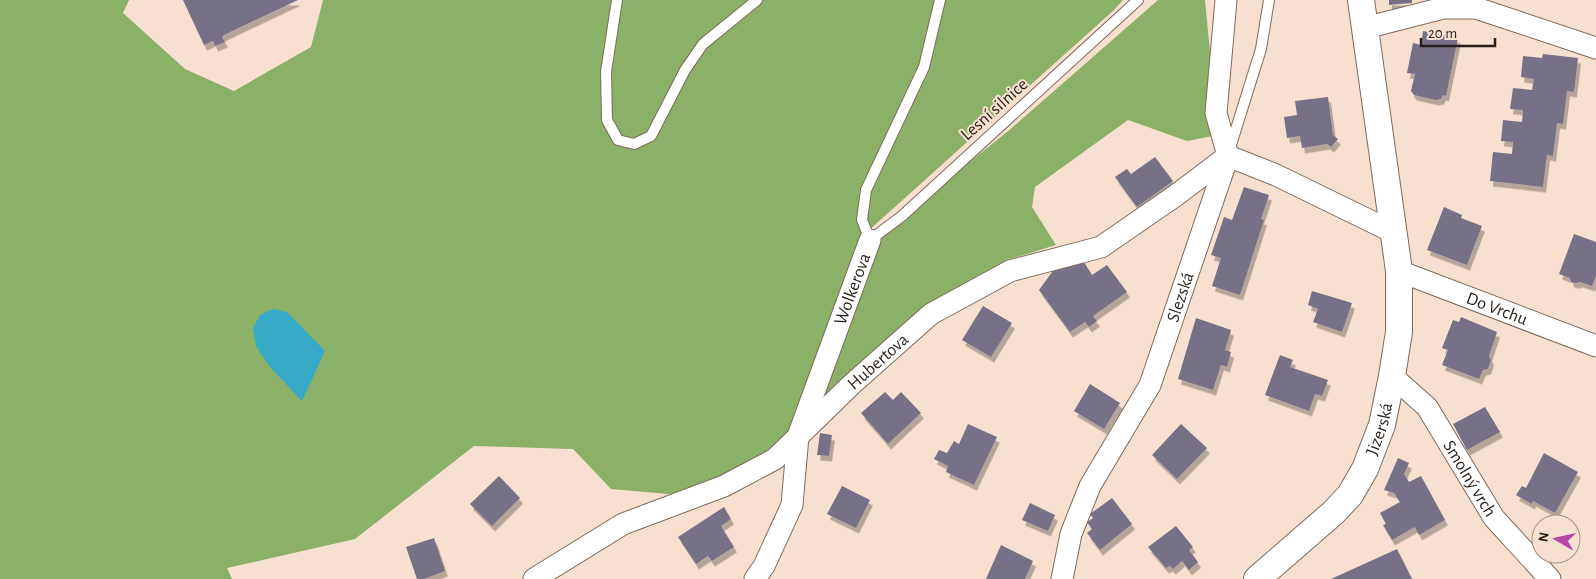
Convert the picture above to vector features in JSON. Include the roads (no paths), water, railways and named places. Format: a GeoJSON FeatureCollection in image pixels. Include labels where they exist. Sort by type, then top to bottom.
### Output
{"type":"FeatureCollection","features":[{"type":"Feature","properties":{"kind":"street"},"geometry":{"type":"LineString","coordinates":[[1226,0],[1216,113],[1228,156],[1276,175],[1394,233]]}},
{"type":"Feature","properties":{"kind":"street","name":"Jizerská"},"geometry":{"type":"LineString","coordinates":[[1257,579],[1333,513],[1350,495],[1365,469],[1382,425],[1392,376],[1399,332],[1399,271],[1360,0]]}},
{"type":"Feature","properties":{"kind":"street"},"geometry":{"type":"LineString","coordinates":[[1365,28],[1443,8],[1476,8],[1596,48]]}},
{"type":"Feature","properties":{"kind":"street","name":"Hubertova"},"geometry":{"type":"LineString","coordinates":[[534,579],[623,524],[724,486],[774,459],[851,385],[931,314],[1010,271],[1101,247],[1175,196],[1228,156]]}},
{"type":"Feature","properties":{"kind":"street","name":"Slezská"},"geometry":{"type":"LineString","coordinates":[[1062,579],[1071,534],[1090,486],[1150,385],[1228,156]]}},
{"type":"Feature","properties":{"kind":"street","name":"Wolkerova"},"geometry":{"type":"LineString","coordinates":[[755,579],[764,566],[792,505],[798,436],[870,240]]}},
{"type":"Feature","properties":{"kind":"street","name":"Do Vrchu"},"geometry":{"type":"LineString","coordinates":[[1399,271],[1596,346]]}},
{"type":"Feature","properties":{"kind":"street","name":"Smolný vrch"},"geometry":{"type":"LineString","coordinates":[[1392,376],[1427,407],[1494,518],[1550,579]]}},
{"type":"Feature","properties":{"kind":"lane"},"geometry":{"type":"LineString","coordinates":[[617,0],[606,72],[607,120],[618,140],[634,144],[651,136],[685,70],[703,44],[757,0]]}},
{"type":"Feature","properties":{"kind":"lane","name":"Wolkerova"},"geometry":{"type":"LineString","coordinates":[[870,240],[862,220],[866,190],[924,67],[940,0]]}},
{"type":"Feature","properties":{"kind":"lane","name":"Lesní silnice"},"geometry":{"type":"LineString","coordinates":[[870,240],[902,216],[1138,0]]}},
{"type":"Feature","properties":{"kind":"lane"},"geometry":{"type":"LineString","coordinates":[[1228,156],[1260,49],[1269,0]]}},
{"type":"Feature","properties":{"kind":"water"},"geometry":{"type":"Polygon","coordinates":[[[273,309],[287,312],[325,351],[302,401],[270,367],[256,346],[253,328],[260,315],[273,309]]]}}]}
